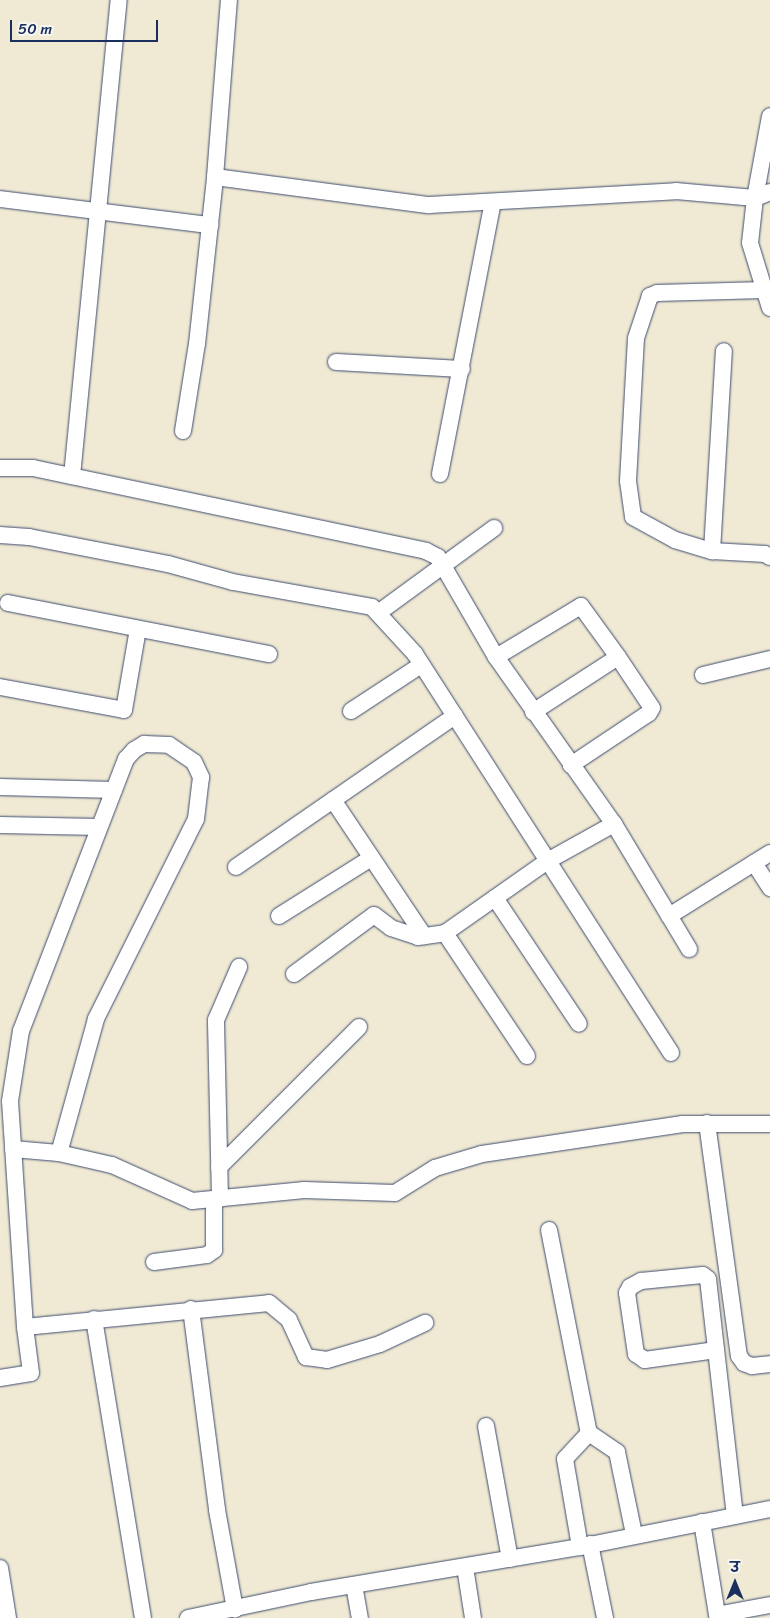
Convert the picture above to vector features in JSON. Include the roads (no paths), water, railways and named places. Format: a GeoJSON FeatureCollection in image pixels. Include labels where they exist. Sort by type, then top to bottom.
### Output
{"type":"FeatureCollection","features":[{"type":"Feature","properties":{"kind":"street"},"geometry":{"type":"LineString","coordinates":[[72,476],[118,0]]}},
{"type":"Feature","properties":{"kind":"street"},"geometry":{"type":"LineString","coordinates":[[183,431],[197,344],[210,225],[229,0]]}},
{"type":"Feature","properties":{"kind":"street"},"geometry":{"type":"LineString","coordinates":[[770,116],[763,195],[750,243],[770,308]]}},
{"type":"Feature","properties":{"kind":"street"},"geometry":{"type":"LineString","coordinates":[[215,177],[429,205],[676,191],[763,195]]}},
{"type":"Feature","properties":{"kind":"street"},"geometry":{"type":"LineString","coordinates":[[0,199],[210,225]]}},
{"type":"Feature","properties":{"kind":"street"},"geometry":{"type":"LineString","coordinates":[[440,474],[462,369],[493,202]]}},
{"type":"Feature","properties":{"kind":"street"},"geometry":{"type":"LineString","coordinates":[[764,290],[657,293],[646,302],[636,338],[628,481],[632,517],[675,540],[712,551],[768,551]]}},
{"type":"Feature","properties":{"kind":"street"},"geometry":{"type":"LineString","coordinates":[[712,551],[724,351]]}},
{"type":"Feature","properties":{"kind":"street"},"geometry":{"type":"LineString","coordinates":[[336,362],[462,369]]}},
{"type":"Feature","properties":{"kind":"street"},"geometry":{"type":"LineString","coordinates":[[0,468],[33,468],[426,551],[444,565],[496,657],[571,766],[614,824],[689,949]]}},
{"type":"Feature","properties":{"kind":"street"},"geometry":{"type":"LineString","coordinates":[[378,613],[494,528]]}},
{"type":"Feature","properties":{"kind":"street"},"geometry":{"type":"LineString","coordinates":[[0,536],[29,537],[168,564],[233,582],[372,607],[421,665],[549,860],[671,1053]]}},
{"type":"Feature","properties":{"kind":"street"},"geometry":{"type":"LineString","coordinates":[[8,603],[269,654]]}},
{"type":"Feature","properties":{"kind":"street"},"geometry":{"type":"LineString","coordinates":[[496,657],[581,606],[618,657],[652,708],[649,713],[571,766]]}},
{"type":"Feature","properties":{"kind":"street"},"geometry":{"type":"LineString","coordinates":[[0,687],[124,710],[138,629]]}},
{"type":"Feature","properties":{"kind":"street"},"geometry":{"type":"LineString","coordinates":[[534,712],[618,657]]}},
{"type":"Feature","properties":{"kind":"street"},"geometry":{"type":"LineString","coordinates":[[703,675],[770,659]]}},
{"type":"Feature","properties":{"kind":"street"},"geometry":{"type":"LineString","coordinates":[[350,711],[421,665]]}},
{"type":"Feature","properties":{"kind":"street"},"geometry":{"type":"LineString","coordinates":[[236,867],[455,716]]}},
{"type":"Feature","properties":{"kind":"street"},"geometry":{"type":"LineString","coordinates":[[0,1378],[31,1376],[25,1327],[13,1149],[6,1122],[21,1031],[126,759],[134,750],[144,744],[169,745],[181,750],[194,762],[201,776],[196,818],[96,1019],[59,1154]]}},
{"type":"Feature","properties":{"kind":"street"},"geometry":{"type":"LineString","coordinates":[[0,787],[114,790]]}},
{"type":"Feature","properties":{"kind":"street"},"geometry":{"type":"LineString","coordinates":[[333,800],[424,936]]}},
{"type":"Feature","properties":{"kind":"street"},"geometry":{"type":"LineString","coordinates":[[294,974],[374,915],[391,928],[424,936],[445,933],[549,860],[614,824]]}},
{"type":"Feature","properties":{"kind":"street"},"geometry":{"type":"LineString","coordinates":[[0,825],[99,827]]}},
{"type":"Feature","properties":{"kind":"street"},"geometry":{"type":"LineString","coordinates":[[669,916],[770,852]]}},
{"type":"Feature","properties":{"kind":"street"},"geometry":{"type":"LineString","coordinates":[[280,916],[371,858]]}},
{"type":"Feature","properties":{"kind":"street"},"geometry":{"type":"LineString","coordinates":[[754,863],[770,888]]}},
{"type":"Feature","properties":{"kind":"street"},"geometry":{"type":"LineString","coordinates":[[495,898],[579,1024]]}},
{"type":"Feature","properties":{"kind":"street"},"geometry":{"type":"LineString","coordinates":[[445,933],[527,1056]]}},
{"type":"Feature","properties":{"kind":"street"},"geometry":{"type":"LineString","coordinates":[[154,1262],[207,1255],[214,1250],[219,1167],[216,1020],[239,967]]}},
{"type":"Feature","properties":{"kind":"street"},"geometry":{"type":"LineString","coordinates":[[219,1167],[359,1028]]}},
{"type":"Feature","properties":{"kind":"street"},"geometry":{"type":"LineString","coordinates":[[13,1149],[59,1154],[112,1165],[192,1201],[304,1190],[395,1193],[435,1168],[482,1154],[569,1139],[708,1123],[770,1124]]}},
{"type":"Feature","properties":{"kind":"street"},"geometry":{"type":"LineString","coordinates":[[708,1123],[739,1356],[752,1366],[770,1364]]}},
{"type":"Feature","properties":{"kind":"street"},"geometry":{"type":"LineString","coordinates":[[549,1230],[589,1433],[617,1452],[634,1534]]}},
{"type":"Feature","properties":{"kind":"street"},"geometry":{"type":"LineString","coordinates":[[716,1350],[644,1360],[636,1354],[627,1293],[630,1287],[641,1281],[703,1275],[708,1279],[710,1289],[734,1515]]}},
{"type":"Feature","properties":{"kind":"street"},"geometry":{"type":"LineString","coordinates":[[25,1327],[191,1309],[269,1303],[288,1320],[306,1357],[327,1360],[380,1344],[425,1323]]}},
{"type":"Feature","properties":{"kind":"street"},"geometry":{"type":"LineString","coordinates":[[191,1309],[217,1510],[235,1609]]}},
{"type":"Feature","properties":{"kind":"street"},"geometry":{"type":"LineString","coordinates":[[94,1320],[143,1618]]}},
{"type":"Feature","properties":{"kind":"street"},"geometry":{"type":"LineString","coordinates":[[486,1426],[510,1559]]}},
{"type":"Feature","properties":{"kind":"street"},"geometry":{"type":"LineString","coordinates":[[589,1433],[565,1459],[585,1546],[605,1618]]}},
{"type":"Feature","properties":{"kind":"street"},"geometry":{"type":"LineString","coordinates":[[188,1618],[354,1585],[585,1546],[634,1534],[770,1509]]}},
{"type":"Feature","properties":{"kind":"street"},"geometry":{"type":"LineString","coordinates":[[702,1522],[717,1615],[770,1605]]}},
{"type":"Feature","properties":{"kind":"street"},"geometry":{"type":"LineString","coordinates":[[466,1567],[473,1618]]}},
{"type":"Feature","properties":{"kind":"street"},"geometry":{"type":"LineString","coordinates":[[0,1568],[8,1618]]}},
{"type":"Feature","properties":{"kind":"street"},"geometry":{"type":"LineString","coordinates":[[354,1585],[360,1618]]}}]}
